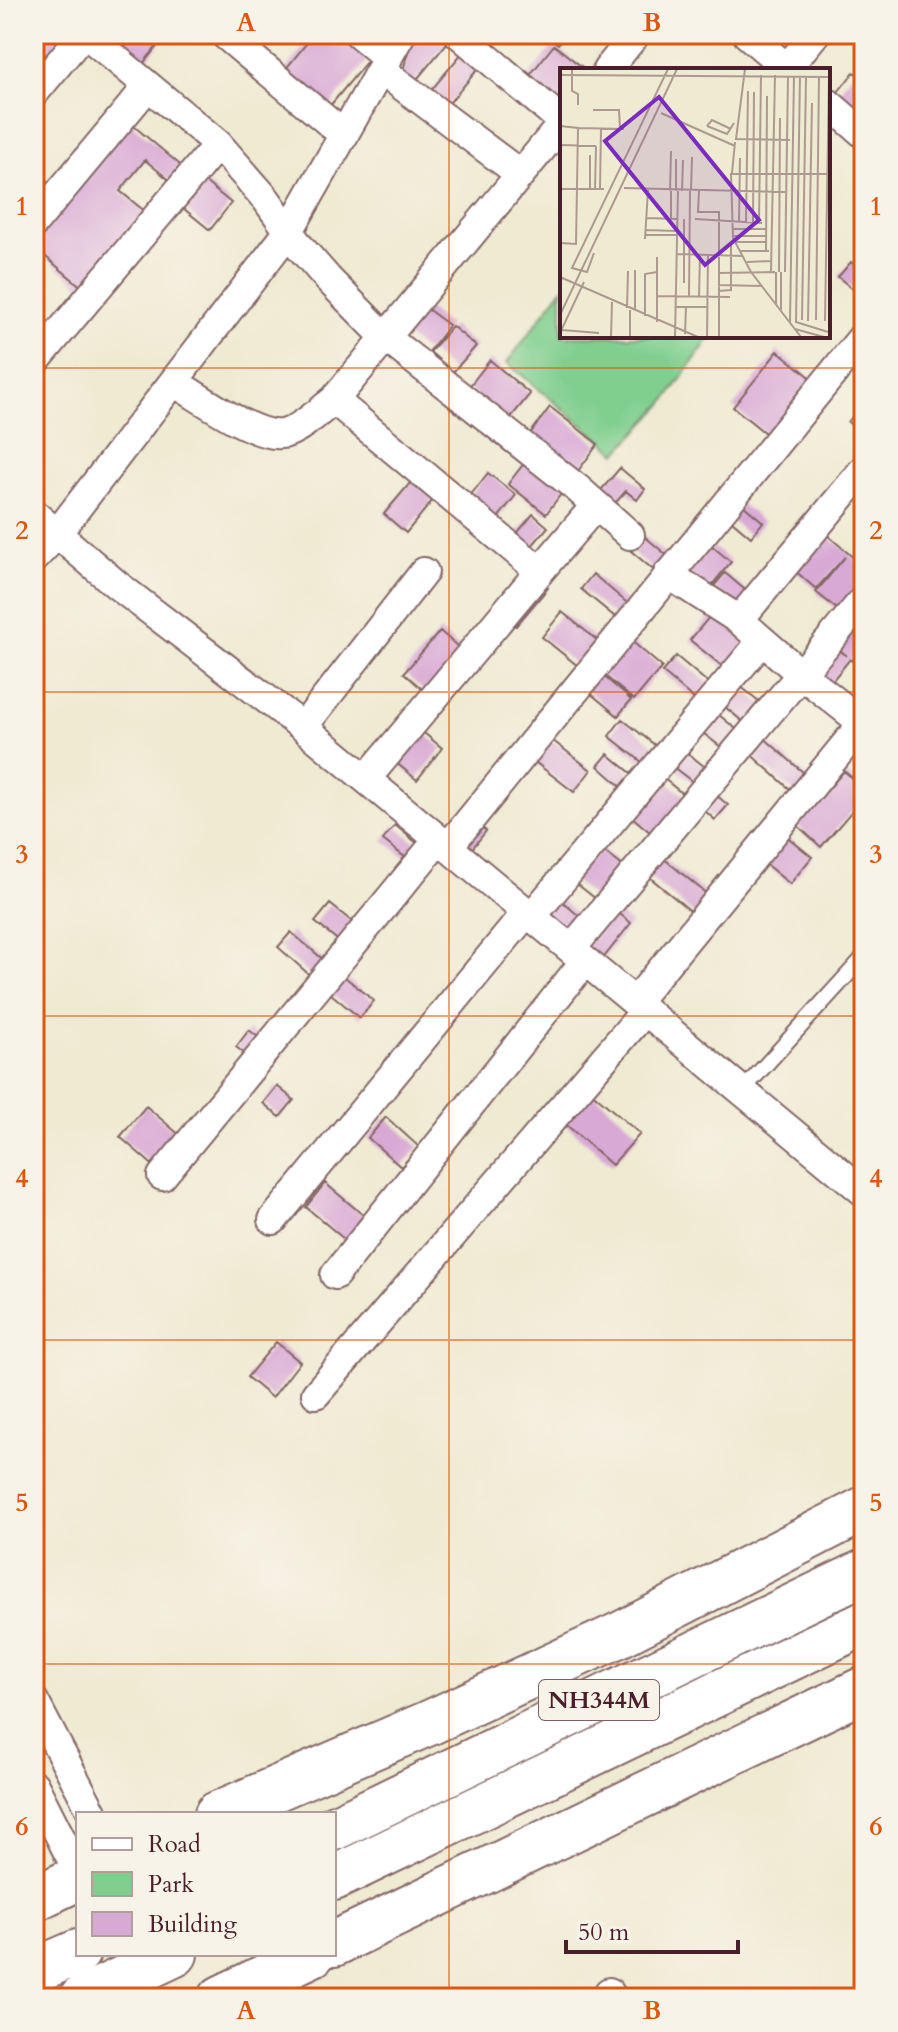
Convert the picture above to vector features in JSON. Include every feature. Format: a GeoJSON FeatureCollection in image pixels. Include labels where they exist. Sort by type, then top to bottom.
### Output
{"type":"FeatureCollection","features":[{"type":"Feature","properties":{"kind":"main road"},"geometry":{"type":"LineString","coordinates":[[222,1812],[429,1723],[621,1634],[864,1509]]}},
{"type":"Feature","properties":{"kind":"main road","name":"NH344M"},"geometry":{"type":"LineString","coordinates":[[336,1827],[864,1572]]}},
{"type":"Feature","properties":{"kind":"main road","name":"NH344M"},"geometry":{"type":"LineString","coordinates":[[336,1877],[864,1623]]}},
{"type":"Feature","properties":{"kind":"main road"},"geometry":{"type":"LineString","coordinates":[[336,1943],[864,1689]]}},
{"type":"Feature","properties":{"kind":"main road"},"geometry":{"type":"LineString","coordinates":[[34,1899],[76,1876]]}},
{"type":"Feature","properties":{"kind":"main road"},"geometry":{"type":"LineString","coordinates":[[34,1971],[76,1953]]}},
{"type":"Feature","properties":{"kind":"main road"},"geometry":{"type":"LineString","coordinates":[[82,1998],[171,1956]]}},
{"type":"Feature","properties":{"kind":"main road"},"geometry":{"type":"LineString","coordinates":[[221,1998],[309,1956]]}},
{"type":"Feature","properties":{"kind":"street"},"geometry":{"type":"LineString","coordinates":[[224,34],[344,135]]}},
{"type":"Feature","properties":{"kind":"street"},"geometry":{"type":"LineString","coordinates":[[359,34],[390,54],[520,174]]}},
{"type":"Feature","properties":{"kind":"street"},"geometry":{"type":"LineString","coordinates":[[459,34],[560,120]]}},
{"type":"Feature","properties":{"kind":"street"},"geometry":{"type":"LineString","coordinates":[[609,68],[636,34]]}},
{"type":"Feature","properties":{"kind":"street"},"geometry":{"type":"LineString","coordinates":[[747,34],[787,68]]}},
{"type":"Feature","properties":{"kind":"street"},"geometry":{"type":"LineString","coordinates":[[789,68],[815,34]]}},
{"type":"Feature","properties":{"kind":"street"},"geometry":{"type":"LineString","coordinates":[[34,93],[99,38],[148,86],[218,144],[266,199],[328,279],[385,337],[630,535]]}},
{"type":"Feature","properties":{"kind":"street"},"geometry":{"type":"LineString","coordinates":[[34,558],[56,535],[175,383],[289,231],[390,54]]}},
{"type":"Feature","properties":{"kind":"street"},"geometry":{"type":"LineString","coordinates":[[34,223],[148,86]]}},
{"type":"Feature","properties":{"kind":"street"},"geometry":{"type":"LineString","coordinates":[[830,105],[864,134]]}},
{"type":"Feature","properties":{"kind":"street"},"geometry":{"type":"LineString","coordinates":[[175,383],[258,431],[283,435],[308,420],[334,400],[560,124]]}},
{"type":"Feature","properties":{"kind":"street"},"geometry":{"type":"LineString","coordinates":[[34,363],[218,144]]}},
{"type":"Feature","properties":{"kind":"street"},"geometry":{"type":"LineString","coordinates":[[162,1176],[635,620],[668,574],[864,335]]}},
{"type":"Feature","properties":{"kind":"street"},"geometry":{"type":"LineString","coordinates":[[334,400],[540,571]]}},
{"type":"Feature","properties":{"kind":"street"},"geometry":{"type":"LineString","coordinates":[[739,620],[864,469]]}},
{"type":"Feature","properties":{"kind":"street"},"geometry":{"type":"LineString","coordinates":[[366,779],[596,505]]}},
{"type":"Feature","properties":{"kind":"street"},"geometry":{"type":"LineString","coordinates":[[34,514],[117,585],[303,727],[864,1192]]}},
{"type":"Feature","properties":{"kind":"street"},"geometry":{"type":"LineString","coordinates":[[303,727],[424,572]]}},
{"type":"Feature","properties":{"kind":"street"},"geometry":{"type":"LineString","coordinates":[[316,1394],[640,1007],[864,724],[739,620],[668,574]]}},
{"type":"Feature","properties":{"kind":"street"},"geometry":{"type":"LineString","coordinates":[[335,1275],[578,955],[864,599]]}},
{"type":"Feature","properties":{"kind":"street"},"geometry":{"type":"LineString","coordinates":[[273,1220],[762,641]]}},
{"type":"Feature","properties":{"kind":"street"},"geometry":{"type":"LineString","coordinates":[[34,1701],[92,1812]]}},
{"type":"Feature","properties":{"kind":"street"},"geometry":{"type":"LineString","coordinates":[[34,1785],[76,1871]]}},
{"type":"Feature","properties":{"kind":"lane"},"geometry":{"type":"LineString","coordinates":[[742,1091],[862,959]]}},
{"type":"Feature","properties":{"kind":"green space"},"geometry":{"type":"Polygon","coordinates":[[[560,292],[560,338],[710,338],[664,403],[617,453],[507,363],[560,292]]]}},
{"type":"Feature","properties":{"kind":"building"},"geometry":{"type":"Polygon","coordinates":[[[34,34],[73,34],[52,60],[34,46],[34,34]]]}},
{"type":"Feature","properties":{"kind":"building"},"geometry":{"type":"Polygon","coordinates":[[[125,34],[157,34],[163,39],[138,70],[113,49],[125,34]]]}},
{"type":"Feature","properties":{"kind":"building"},"geometry":{"type":"Polygon","coordinates":[[[314,34],[349,34],[373,54],[329,107],[284,71],[314,34]]]}},
{"type":"Feature","properties":{"kind":"building"},"geometry":{"type":"Polygon","coordinates":[[[413,34],[453,36],[413,84],[402,74],[413,34]]]}},
{"type":"Feature","properties":{"kind":"building"},"geometry":{"type":"Polygon","coordinates":[[[475,34],[502,34],[487,52],[475,34]]]}},
{"type":"Feature","properties":{"kind":"building"},"geometry":{"type":"Polygon","coordinates":[[[545,34],[567,34],[558,44],[545,34]]]}},
{"type":"Feature","properties":{"kind":"building"},"geometry":{"type":"Polygon","coordinates":[[[554,45],[583,68],[560,68],[560,102],[557,106],[526,80],[554,45]]]}},
{"type":"Feature","properties":{"kind":"building"},"geometry":{"type":"Polygon","coordinates":[[[462,53],[483,63],[445,108],[428,94],[462,53]]]}},
{"type":"Feature","properties":{"kind":"building"},"geometry":{"type":"Polygon","coordinates":[[[854,72],[864,79],[864,122],[834,97],[854,72]]]}},
{"type":"Feature","properties":{"kind":"building"},"geometry":{"type":"Polygon","coordinates":[[[129,122],[185,169],[173,183],[145,160],[120,191],[148,214],[84,289],[34,247],[34,235],[129,122]]]}},
{"type":"Feature","properties":{"kind":"building"},"geometry":{"type":"Polygon","coordinates":[[[199,177],[231,203],[210,230],[178,204],[199,177]]]}},
{"type":"Feature","properties":{"kind":"building"},"geometry":{"type":"Polygon","coordinates":[[[851,262],[864,273],[864,298],[838,277],[851,262]]]}},
{"type":"Feature","properties":{"kind":"building"},"geometry":{"type":"Polygon","coordinates":[[[422,305],[449,325],[428,353],[401,332],[422,305]]]}},
{"type":"Feature","properties":{"kind":"building"},"geometry":{"type":"Polygon","coordinates":[[[452,326],[476,346],[453,372],[430,352],[452,326]]]}},
{"type":"Feature","properties":{"kind":"building"},"geometry":{"type":"Polygon","coordinates":[[[778,351],[815,381],[770,437],[733,407],[778,351]]]}},
{"type":"Feature","properties":{"kind":"building"},"geometry":{"type":"Polygon","coordinates":[[[490,360],[530,394],[508,421],[468,388],[490,360]]]}},
{"type":"Feature","properties":{"kind":"building"},"geometry":{"type":"Polygon","coordinates":[[[864,402],[864,435],[848,422],[864,402]]]}},
{"type":"Feature","properties":{"kind":"building"},"geometry":{"type":"Polygon","coordinates":[[[550,407],[598,444],[575,475],[527,438],[550,407]]]}},
{"type":"Feature","properties":{"kind":"building"},"geometry":{"type":"Polygon","coordinates":[[[529,457],[567,486],[546,514],[508,484],[529,457]]]}},
{"type":"Feature","properties":{"kind":"building"},"geometry":{"type":"Polygon","coordinates":[[[620,468],[645,489],[637,500],[626,491],[610,509],[596,496],[620,468]]]}},
{"type":"Feature","properties":{"kind":"building"},"geometry":{"type":"Polygon","coordinates":[[[488,473],[516,495],[494,523],[466,501],[488,473]]]}},
{"type":"Feature","properties":{"kind":"building"},"geometry":{"type":"Polygon","coordinates":[[[416,476],[437,495],[406,533],[384,514],[416,476]]]}},
{"type":"Feature","properties":{"kind":"building"},"geometry":{"type":"Polygon","coordinates":[[[737,500],[763,522],[751,537],[725,515],[737,500]]]}},
{"type":"Feature","properties":{"kind":"building"},"geometry":{"type":"Polygon","coordinates":[[[533,514],[548,527],[524,555],[509,543],[533,514]]]}},
{"type":"Feature","properties":{"kind":"building"},"geometry":{"type":"Polygon","coordinates":[[[824,532],[864,567],[864,588],[843,614],[816,592],[845,557],[816,589],[793,569],[824,532]]]}},
{"type":"Feature","properties":{"kind":"building"},"geometry":{"type":"Polygon","coordinates":[[[643,535],[669,557],[656,572],[631,551],[643,535]]]}},
{"type":"Feature","properties":{"kind":"building"},"geometry":{"type":"Polygon","coordinates":[[[705,540],[731,562],[707,591],[681,570],[705,540]]]}},
{"type":"Feature","properties":{"kind":"building"},"geometry":{"type":"Polygon","coordinates":[[[725,573],[751,595],[739,610],[713,587],[725,573]]]}},
{"type":"Feature","properties":{"kind":"building"},"geometry":{"type":"Polygon","coordinates":[[[593,574],[632,607],[620,621],[581,589],[593,574]]]}},
{"type":"Feature","properties":{"kind":"building"},"geometry":{"type":"Polygon","coordinates":[[[539,581],[548,588],[516,626],[507,618],[539,581]]]}},
{"type":"Feature","properties":{"kind":"building"},"geometry":{"type":"Polygon","coordinates":[[[715,610],[752,640],[728,671],[690,640],[715,610]]]}},
{"type":"Feature","properties":{"kind":"building"},"geometry":{"type":"Polygon","coordinates":[[[562,612],[603,645],[583,670],[542,637],[562,612]]]}},
{"type":"Feature","properties":{"kind":"building"},"geometry":{"type":"Polygon","coordinates":[[[857,617],[864,623],[864,662],[859,667],[850,659],[828,686],[813,675],[836,648],[847,656],[833,644],[857,617]]]}},
{"type":"Feature","properties":{"kind":"building"},"geometry":{"type":"Polygon","coordinates":[[[440,631],[466,654],[430,696],[404,673],[440,631]]]}},
{"type":"Feature","properties":{"kind":"building"},"geometry":{"type":"Polygon","coordinates":[[[628,638],[662,667],[634,700],[599,671],[628,638]]]}},
{"type":"Feature","properties":{"kind":"building"},"geometry":{"type":"Polygon","coordinates":[[[676,656],[713,687],[700,704],[662,672],[676,656]]]}},
{"type":"Feature","properties":{"kind":"building"},"geometry":{"type":"Polygon","coordinates":[[[598,671],[631,700],[618,716],[584,688],[598,671]]]}},
{"type":"Feature","properties":{"kind":"building"},"geometry":{"type":"Polygon","coordinates":[[[740,686],[765,706],[748,726],[724,706],[740,686]]]}},
{"type":"Feature","properties":{"kind":"building"},"geometry":{"type":"Polygon","coordinates":[[[713,710],[741,733],[726,751],[698,729],[713,710]]]}},
{"type":"Feature","properties":{"kind":"building"},"geometry":{"type":"Polygon","coordinates":[[[622,719],[661,750],[647,766],[609,736],[622,719]]]}},
{"type":"Feature","properties":{"kind":"building"},"geometry":{"type":"Polygon","coordinates":[[[418,728],[442,748],[417,780],[393,760],[418,728]]]}},
{"type":"Feature","properties":{"kind":"building"},"geometry":{"type":"Polygon","coordinates":[[[762,736],[813,781],[799,797],[748,752],[762,736]]]}},
{"type":"Feature","properties":{"kind":"building"},"geometry":{"type":"Polygon","coordinates":[[[548,737],[591,770],[574,792],[531,759],[548,737]]]}},
{"type":"Feature","properties":{"kind":"building"},"geometry":{"type":"Polygon","coordinates":[[[680,747],[710,771],[698,786],[668,763],[680,747]]]}},
{"type":"Feature","properties":{"kind":"building"},"geometry":{"type":"Polygon","coordinates":[[[608,754],[637,778],[626,791],[598,766],[608,754]]]}},
{"type":"Feature","properties":{"kind":"building"},"geometry":{"type":"Polygon","coordinates":[[[844,771],[864,788],[864,797],[821,847],[797,825],[844,771]]]}},
{"type":"Feature","properties":{"kind":"building"},"geometry":{"type":"Polygon","coordinates":[[[657,773],[690,800],[658,839],[625,811],[657,773]]]}},
{"type":"Feature","properties":{"kind":"building"},"geometry":{"type":"Polygon","coordinates":[[[715,794],[728,805],[715,820],[702,808],[715,794]]]}},
{"type":"Feature","properties":{"kind":"building"},"geometry":{"type":"Polygon","coordinates":[[[471,819],[486,831],[467,855],[452,843],[471,819]]]}},
{"type":"Feature","properties":{"kind":"building"},"geometry":{"type":"Polygon","coordinates":[[[395,825],[418,844],[406,858],[383,840],[395,825]]]}},
{"type":"Feature","properties":{"kind":"building"},"geometry":{"type":"Polygon","coordinates":[[[785,835],[812,857],[790,884],[763,862],[785,835]]]}},
{"type":"Feature","properties":{"kind":"building"},"geometry":{"type":"Polygon","coordinates":[[[601,849],[629,871],[601,903],[572,880],[601,849]]]}},
{"type":"Feature","properties":{"kind":"building"},"geometry":{"type":"Polygon","coordinates":[[[662,857],[714,900],[699,918],[647,875],[662,857]]]}},
{"type":"Feature","properties":{"kind":"building"},"geometry":{"type":"Polygon","coordinates":[[[557,897],[586,922],[570,940],[542,915],[557,897]]]}},
{"type":"Feature","properties":{"kind":"building"},"geometry":{"type":"Polygon","coordinates":[[[330,904],[355,924],[340,942],[315,922],[330,904]]]}},
{"type":"Feature","properties":{"kind":"building"},"geometry":{"type":"Polygon","coordinates":[[[615,910],[631,923],[601,961],[585,948],[615,910]]]}},
{"type":"Feature","properties":{"kind":"building"},"geometry":{"type":"Polygon","coordinates":[[[291,932],[326,962],[313,978],[278,947],[291,932]]]}},
{"type":"Feature","properties":{"kind":"building"},"geometry":{"type":"Polygon","coordinates":[[[340,973],[374,1001],[360,1018],[325,989],[340,973]]]}},
{"type":"Feature","properties":{"kind":"building"},"geometry":{"type":"Polygon","coordinates":[[[249,1030],[262,1040],[249,1057],[236,1047],[249,1030]]]}},
{"type":"Feature","properties":{"kind":"building"},"geometry":{"type":"Polygon","coordinates":[[[277,1086],[294,1100],[280,1117],[263,1103],[277,1086]]]}},
{"type":"Feature","properties":{"kind":"building"},"geometry":{"type":"Polygon","coordinates":[[[589,1090],[640,1134],[612,1165],[562,1121],[589,1090]]]}},
{"type":"Feature","properties":{"kind":"building"},"geometry":{"type":"Polygon","coordinates":[[[146,1106],[182,1137],[156,1168],[120,1137],[146,1106]]]}},
{"type":"Feature","properties":{"kind":"building"},"geometry":{"type":"Polygon","coordinates":[[[386,1117],[419,1147],[401,1167],[368,1138],[386,1117]]]}},
{"type":"Feature","properties":{"kind":"building"},"geometry":{"type":"Polygon","coordinates":[[[325,1183],[369,1220],[350,1244],[306,1207],[325,1183]]]}},
{"type":"Feature","properties":{"kind":"building"},"geometry":{"type":"Polygon","coordinates":[[[276,1342],[300,1362],[272,1398],[247,1377],[276,1342]]]}}]}
